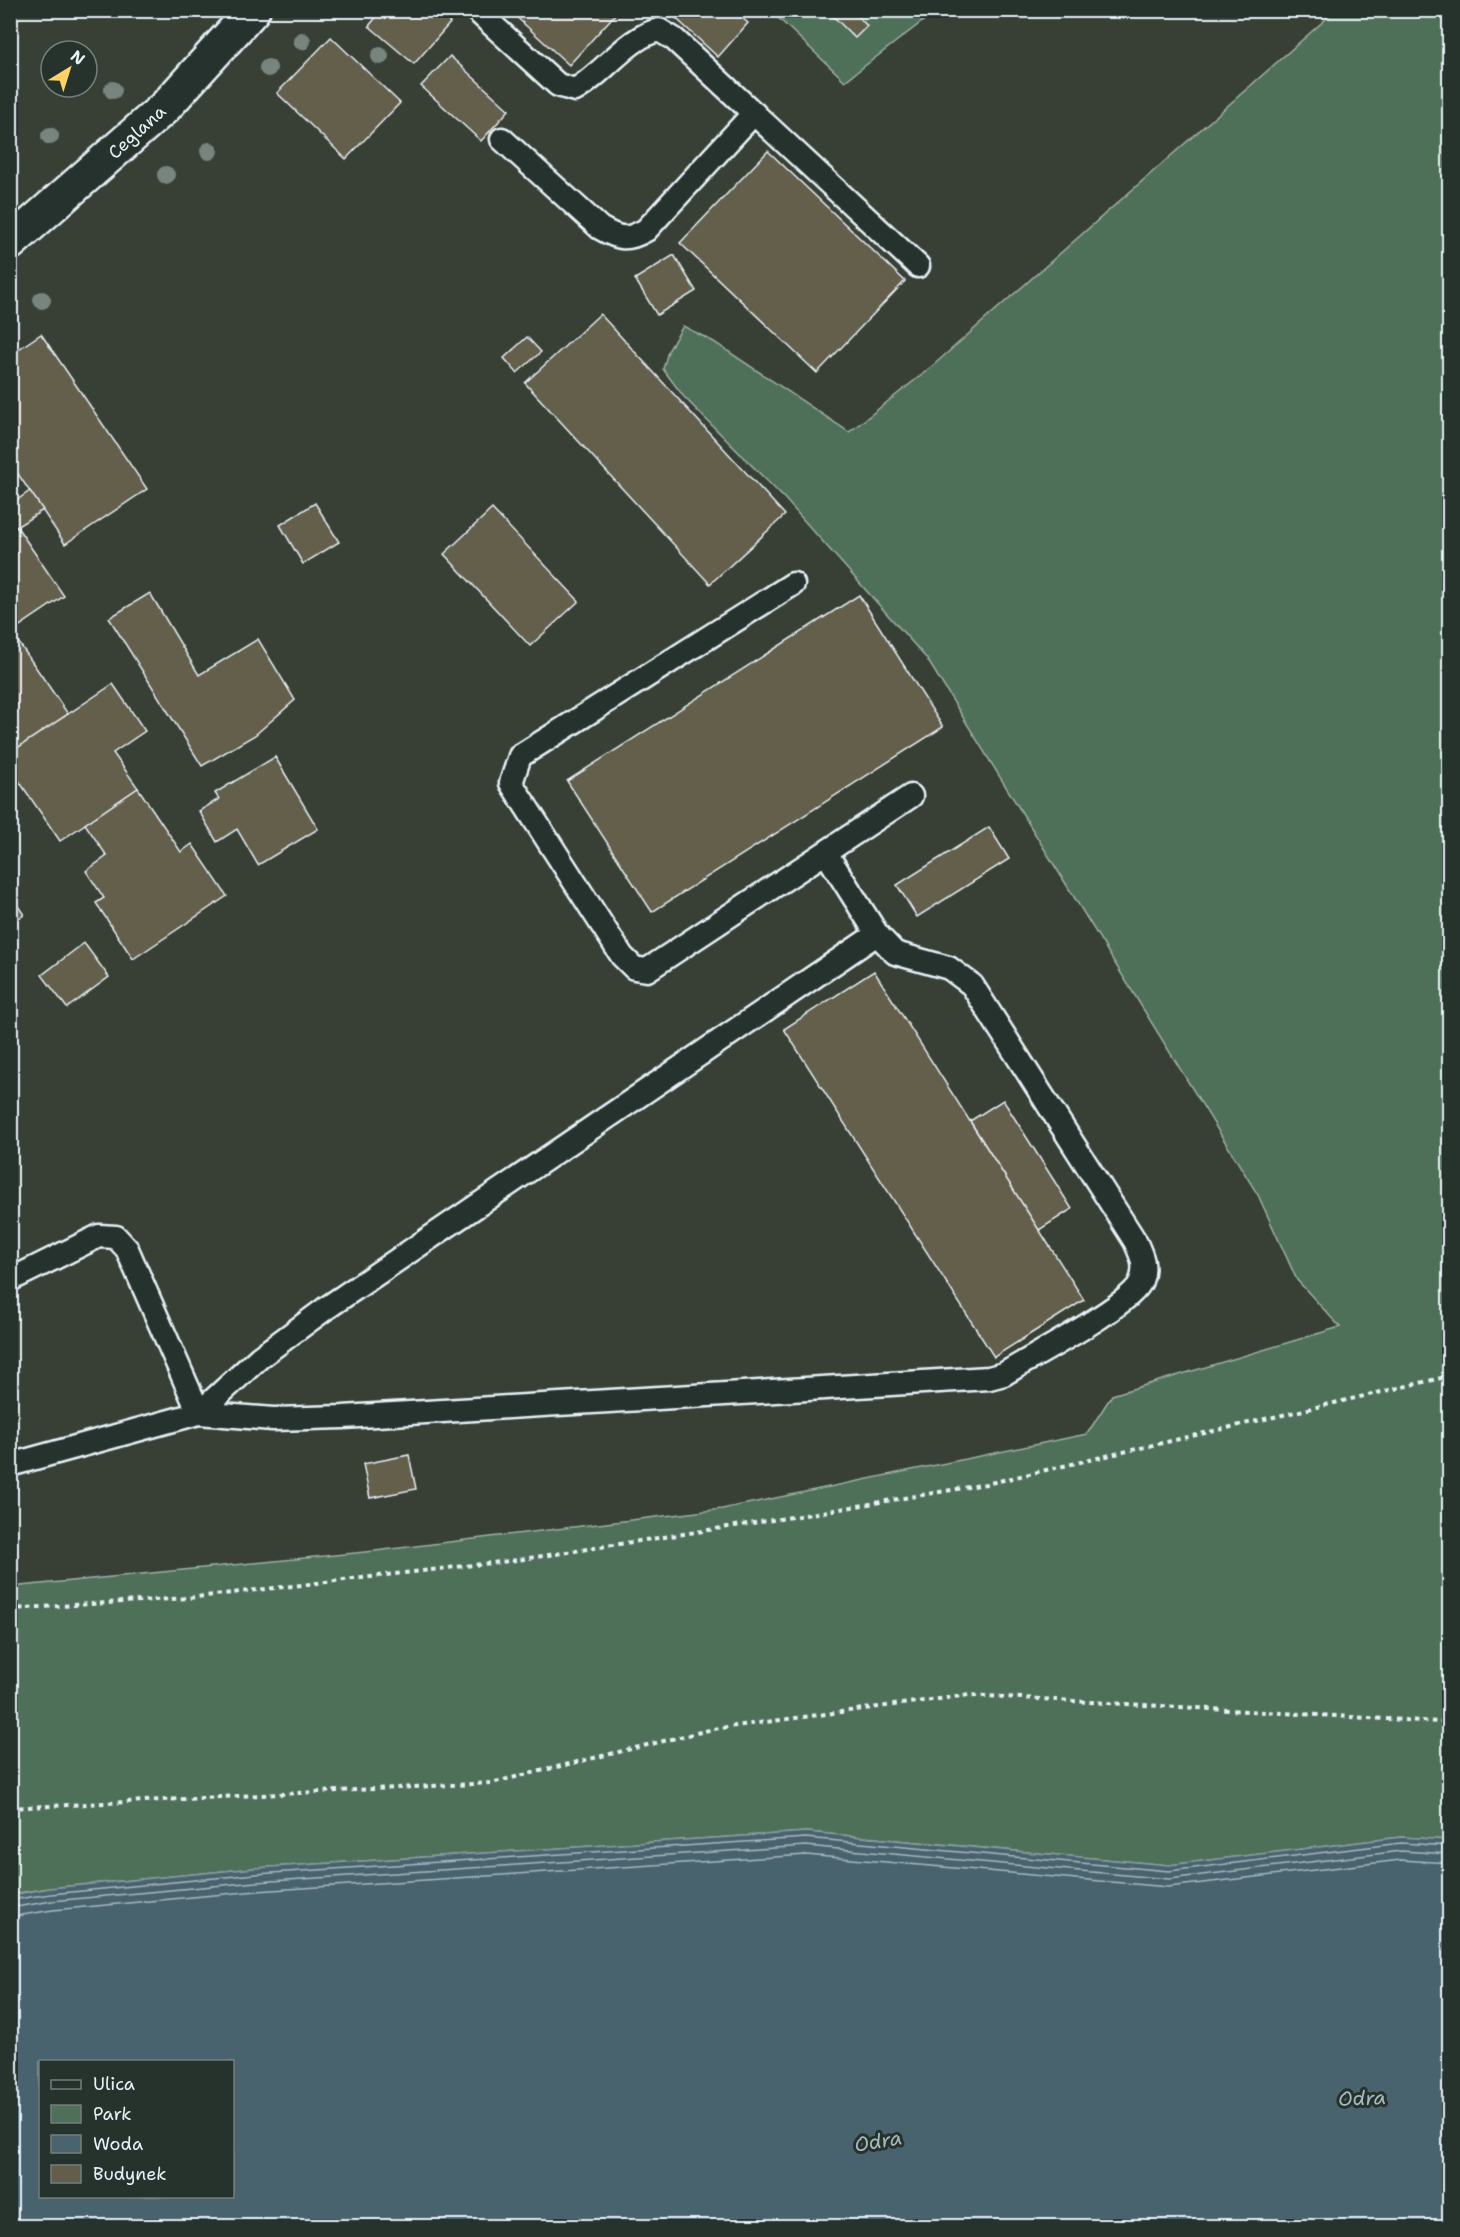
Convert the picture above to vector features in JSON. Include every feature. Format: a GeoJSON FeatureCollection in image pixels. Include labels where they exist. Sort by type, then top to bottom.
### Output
{"type":"FeatureCollection","features":[{"type":"Feature","properties":{"kind":"street","name":"Ceglana"},"geometry":{"type":"LineString","coordinates":[[10,243],[165,107],[253,10]]}},
{"type":"Feature","properties":{"kind":"lane"},"geometry":{"type":"LineString","coordinates":[[476,10],[558,85],[575,90],[589,82],[646,33],[658,30],[674,39],[918,266]]}},
{"type":"Feature","properties":{"kind":"lane"},"geometry":{"type":"LineString","coordinates":[[502,139],[600,228],[616,237],[630,239],[646,230],[754,113]]}},
{"type":"Feature","properties":{"kind":"lane"},"geometry":{"type":"LineString","coordinates":[[793,584],[520,756],[511,783],[622,956],[634,968],[647,970],[911,796]]}},
{"type":"Feature","properties":{"kind":"lane"},"geometry":{"type":"LineString","coordinates":[[10,1465],[199,1413],[273,1419],[343,1417],[989,1378],[1004,1374],[1125,1301],[1141,1282],[1144,1262],[1135,1241],[972,985],[949,968],[895,953],[877,934],[826,854]]}},
{"type":"Feature","properties":{"kind":"lane"},"geometry":{"type":"LineString","coordinates":[[199,1413],[260,1357],[325,1309],[877,934]]}},
{"type":"Feature","properties":{"kind":"lane"},"geometry":{"type":"LineString","coordinates":[[10,1280],[99,1236],[116,1237],[127,1249],[199,1413]]}},
{"type":"Feature","properties":{"kind":"path"},"geometry":{"type":"LineString","coordinates":[[10,1609],[188,1598],[481,1564],[805,1515],[986,1484],[1449,1377]]}},
{"type":"Feature","properties":{"kind":"path"},"geometry":{"type":"LineString","coordinates":[[10,1808],[491,1783],[713,1729],[969,1695],[1438,1722],[1449,1720]]}},
{"type":"Feature","properties":{"kind":"green space"},"geometry":{"type":"Polygon","coordinates":[[[771,11],[936,11],[845,81],[771,11]]]}},
{"type":"Feature","properties":{"kind":"green space"},"geometry":{"type":"Polygon","coordinates":[[[1335,11],[1449,11],[1449,1840],[1401,1837],[1169,1865],[807,1832],[255,1868],[50,1888],[11,1894],[11,1587],[375,1551],[722,1509],[1087,1434],[1112,1395],[1340,1327],[1297,1280],[1258,1195],[927,659],[784,498],[684,397],[663,369],[668,351],[683,326],[714,342],[849,432],[929,369],[1335,11]]]}},
{"type":"Feature","properties":{"kind":"water","name":"Odra"},"geometry":{"type":"Polygon","coordinates":[[[807,1832],[1169,1865],[1401,1837],[1449,1840],[1449,2226],[11,2226],[11,1895],[50,1888],[255,1868],[807,1832]]]}},
{"type":"Feature","properties":{"kind":"building"},"geometry":{"type":"Polygon","coordinates":[[[382,10],[436,10],[450,23],[414,64],[369,26],[382,10]]]}},
{"type":"Feature","properties":{"kind":"building"},"geometry":{"type":"Polygon","coordinates":[[[514,10],[619,10],[569,65],[512,13],[514,10]]]}},
{"type":"Feature","properties":{"kind":"building"},"geometry":{"type":"Polygon","coordinates":[[[667,10],[733,10],[748,23],[718,57],[667,10]]]}},
{"type":"Feature","properties":{"kind":"building"},"geometry":{"type":"Polygon","coordinates":[[[827,10],[852,10],[867,26],[855,38],[827,10]]]}},
{"type":"Feature","properties":{"kind":"building"},"geometry":{"type":"Polygon","coordinates":[[[331,37],[400,103],[346,159],[277,93],[331,37]]]}},
{"type":"Feature","properties":{"kind":"building"},"geometry":{"type":"Polygon","coordinates":[[[450,56],[509,110],[481,141],[421,86],[450,56]]]}},
{"type":"Feature","properties":{"kind":"building"},"geometry":{"type":"Polygon","coordinates":[[[768,151],[905,281],[817,373],[680,243],[768,151]]]}},
{"type":"Feature","properties":{"kind":"building"},"geometry":{"type":"Polygon","coordinates":[[[674,255],[696,291],[657,315],[635,279],[674,255]]]}},
{"type":"Feature","properties":{"kind":"building"},"geometry":{"type":"Polygon","coordinates":[[[600,314],[785,515],[710,584],[525,383],[600,314]]]}},
{"type":"Feature","properties":{"kind":"building"},"geometry":{"type":"Polygon","coordinates":[[[41,334],[147,489],[65,544],[10,462],[10,355],[41,334]]]}},
{"type":"Feature","properties":{"kind":"building"},"geometry":{"type":"Polygon","coordinates":[[[527,337],[541,352],[517,373],[504,358],[527,337]]]}},
{"type":"Feature","properties":{"kind":"building"},"geometry":{"type":"Polygon","coordinates":[[[30,491],[43,510],[10,531],[10,505],[30,491]]]}},
{"type":"Feature","properties":{"kind":"building"},"geometry":{"type":"Polygon","coordinates":[[[315,503],[339,542],[303,564],[280,525],[315,503]]]}},
{"type":"Feature","properties":{"kind":"building"},"geometry":{"type":"Polygon","coordinates":[[[492,509],[579,601],[530,646],[444,554],[492,509]]]}},
{"type":"Feature","properties":{"kind":"building"},"geometry":{"type":"Polygon","coordinates":[[[17,527],[64,596],[12,631],[10,531],[17,527]]]}},
{"type":"Feature","properties":{"kind":"building"},"geometry":{"type":"Polygon","coordinates":[[[150,593],[199,675],[258,639],[295,700],[255,735],[202,766],[109,618],[150,593]]]}},
{"type":"Feature","properties":{"kind":"building"},"geometry":{"type":"Polygon","coordinates":[[[859,595],[943,727],[652,912],[567,781],[859,595]]]}},
{"type":"Feature","properties":{"kind":"building"},"geometry":{"type":"Polygon","coordinates":[[[10,630],[68,714],[10,753],[10,630]]]}},
{"type":"Feature","properties":{"kind":"building"},"geometry":{"type":"Polygon","coordinates":[[[113,684],[145,731],[113,753],[138,788],[60,841],[10,768],[10,753],[113,684]]]}},
{"type":"Feature","properties":{"kind":"building"},"geometry":{"type":"Polygon","coordinates":[[[275,757],[318,829],[258,865],[237,829],[217,842],[199,811],[219,799],[215,793],[275,757]]]}},
{"type":"Feature","properties":{"kind":"building"},"geometry":{"type":"Polygon","coordinates":[[[138,788],[181,852],[192,844],[227,896],[133,959],[96,903],[104,898],[86,871],[107,856],[85,824],[138,788]]]}},
{"type":"Feature","properties":{"kind":"building"},"geometry":{"type":"Polygon","coordinates":[[[989,827],[1009,859],[917,917],[897,885],[989,827]]]}},
{"type":"Feature","properties":{"kind":"building"},"geometry":{"type":"Polygon","coordinates":[[[10,894],[24,915],[10,923],[10,894]]]}},
{"type":"Feature","properties":{"kind":"building"},"geometry":{"type":"Polygon","coordinates":[[[84,943],[109,977],[67,1008],[42,975],[84,943]]]}},
{"type":"Feature","properties":{"kind":"building"},"geometry":{"type":"Polygon","coordinates":[[[874,971],[1084,1300],[994,1357],[784,1029],[874,971]]]}},
{"type":"Feature","properties":{"kind":"building"},"geometry":{"type":"Polygon","coordinates":[[[1003,1100],[1072,1209],[1039,1230],[970,1121],[1003,1100]]]}},
{"type":"Feature","properties":{"kind":"building"},"geometry":{"type":"Polygon","coordinates":[[[409,1455],[416,1489],[370,1498],[363,1464],[409,1455]]]}}]}
